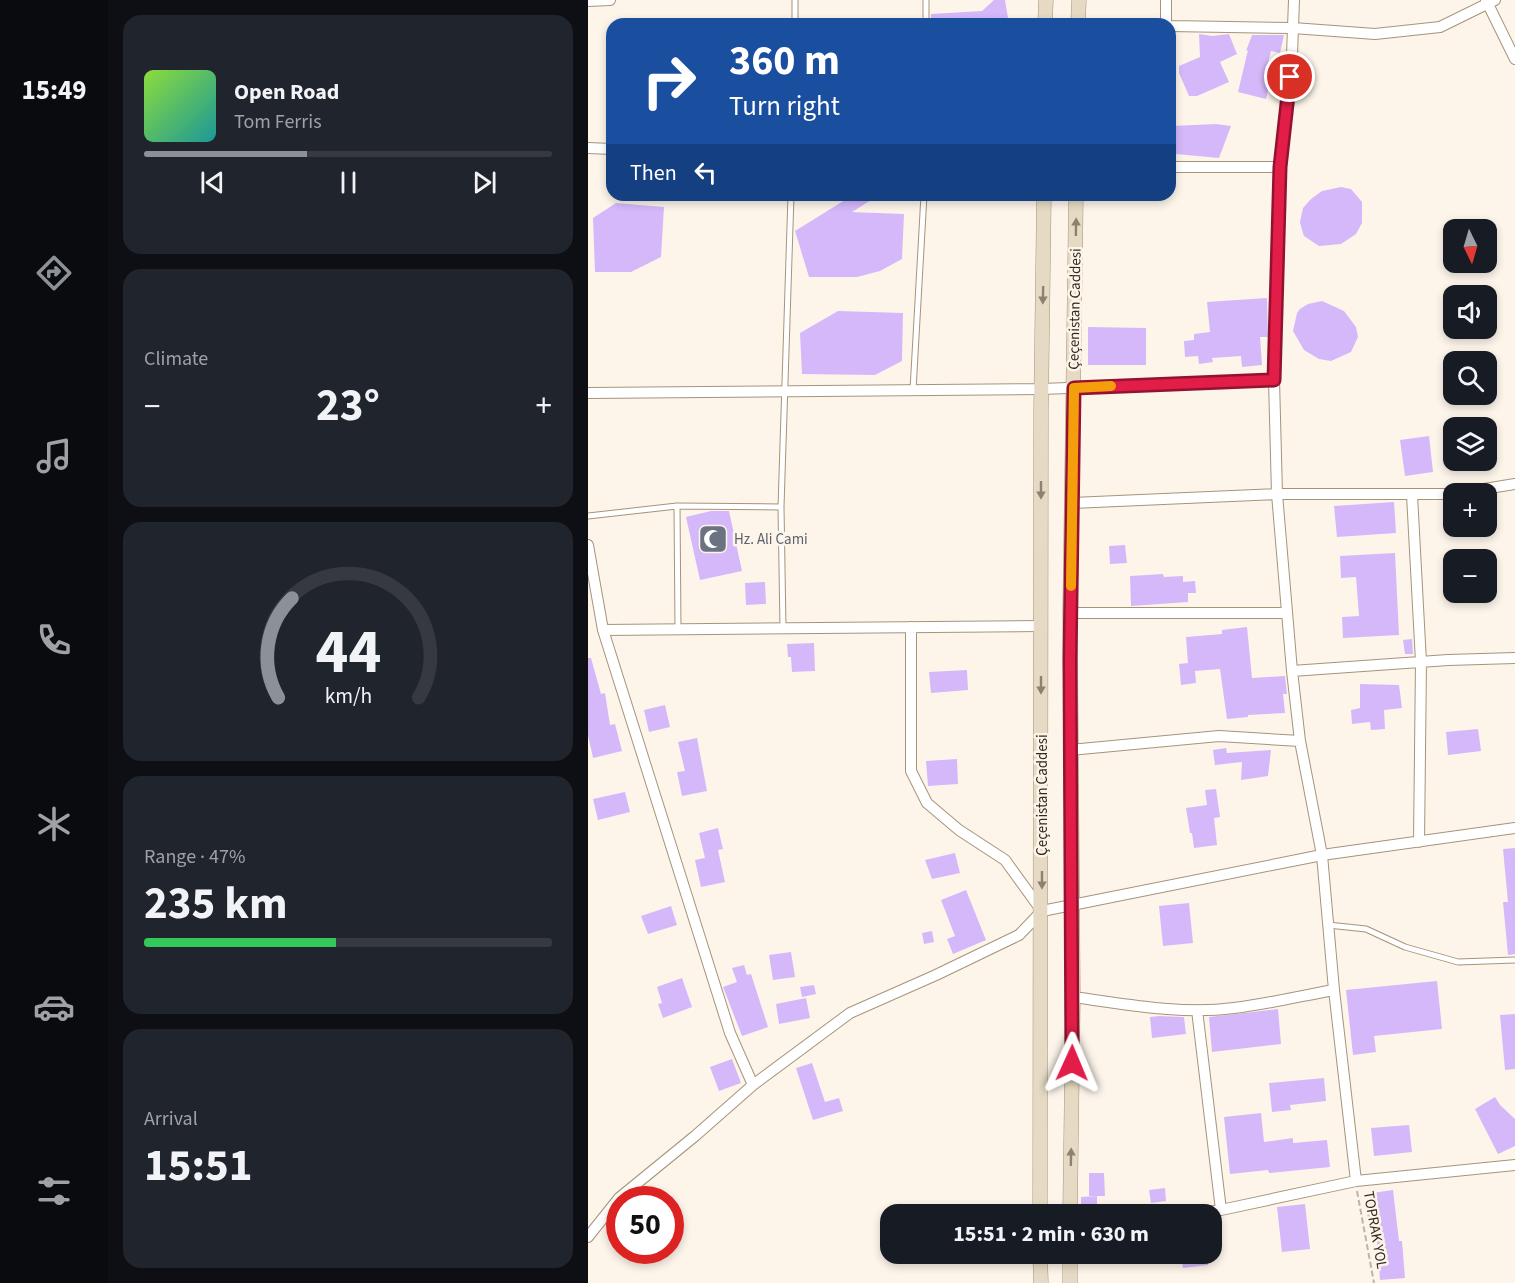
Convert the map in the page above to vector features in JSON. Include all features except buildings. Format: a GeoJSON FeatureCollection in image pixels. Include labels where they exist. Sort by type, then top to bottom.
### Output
{"type":"FeatureCollection","features":[{"type":"Feature","properties":{"kind":"main road"},"geometry":{"type":"LineString","coordinates":[[1046,0],[1046,18]]}},
{"type":"Feature","properties":{"kind":"main road"},"geometry":{"type":"LineString","coordinates":[[1078,18],[1079,0]]}},
{"type":"Feature","properties":{"kind":"main road","name":"Çeçenistan Caddesi"},"geometry":{"type":"LineString","coordinates":[[1040,1204],[1044,201]]}},
{"type":"Feature","properties":{"kind":"main road","name":"Çeçenistan Caddesi"},"geometry":{"type":"LineString","coordinates":[[1070,1204],[1072,997],[1070,614],[1076,201]]}},
{"type":"Feature","properties":{"kind":"main road"},"geometry":{"type":"LineString","coordinates":[[1041,1264],[1041,1283]]}},
{"type":"Feature","properties":{"kind":"main road"},"geometry":{"type":"LineString","coordinates":[[1070,1264],[1070,1283]]}},
{"type":"Feature","properties":{"kind":"street"},"geometry":{"type":"LineString","coordinates":[[588,1],[610,0]]}},
{"type":"Feature","properties":{"kind":"street"},"geometry":{"type":"LineString","coordinates":[[1166,0],[1166,18]]}},
{"type":"Feature","properties":{"kind":"street"},"geometry":{"type":"LineString","coordinates":[[1294,0],[1292,55],[1280,167],[1274,380],[1277,494],[1286,613],[1300,741],[1322,855],[1334,990],[1356,1181]]}},
{"type":"Feature","properties":{"kind":"street"},"geometry":{"type":"LineString","coordinates":[[1176,26],[1293,28],[1376,34],[1440,27],[1490,1],[1515,59]]}},
{"type":"Feature","properties":{"kind":"street"},"geometry":{"type":"LineString","coordinates":[[588,148],[606,149]]}},
{"type":"Feature","properties":{"kind":"street"},"geometry":{"type":"LineString","coordinates":[[1176,167],[1280,167]]}},
{"type":"Feature","properties":{"kind":"street"},"geometry":{"type":"LineString","coordinates":[[588,393],[1042,390],[1274,380]]}},
{"type":"Feature","properties":{"kind":"street"},"geometry":{"type":"LineString","coordinates":[[1497,487],[1515,484]]}},
{"type":"Feature","properties":{"kind":"street"},"geometry":{"type":"LineString","coordinates":[[1072,503],[1277,494],[1443,494]]}},
{"type":"Feature","properties":{"kind":"street"},"geometry":{"type":"LineString","coordinates":[[1412,495],[1420,662],[1419,842]]}},
{"type":"Feature","properties":{"kind":"street"},"geometry":{"type":"LineString","coordinates":[[588,545],[603,630],[730,1033],[753,1085]]}},
{"type":"Feature","properties":{"kind":"street"},"geometry":{"type":"LineString","coordinates":[[1070,614],[1286,613]]}},
{"type":"Feature","properties":{"kind":"street"},"geometry":{"type":"LineString","coordinates":[[603,630],[1041,626]]}},
{"type":"Feature","properties":{"kind":"street"},"geometry":{"type":"LineString","coordinates":[[911,627],[911,771],[927,803],[959,830],[1005,860],[1042,911]]}},
{"type":"Feature","properties":{"kind":"street"},"geometry":{"type":"LineString","coordinates":[[1292,671],[1515,658]]}},
{"type":"Feature","properties":{"kind":"street"},"geometry":{"type":"LineString","coordinates":[[1070,750],[1219,736],[1300,741]]}},
{"type":"Feature","properties":{"kind":"street"},"geometry":{"type":"LineString","coordinates":[[588,1237],[619,1198],[695,1137],[753,1085],[850,1013],[1019,935],[1042,911],[1322,855],[1515,828]]}},
{"type":"Feature","properties":{"kind":"street"},"geometry":{"type":"LineString","coordinates":[[1072,997],[1169,1010],[1197,1010],[1233,1008],[1334,990]]}},
{"type":"Feature","properties":{"kind":"street"},"geometry":{"type":"LineString","coordinates":[[1197,1010],[1220,1204]]}},
{"type":"Feature","properties":{"kind":"street"},"geometry":{"type":"LineString","coordinates":[[1222,1210],[1356,1181],[1515,1165]]}},
{"type":"Feature","properties":{"kind":"lane"},"geometry":{"type":"LineString","coordinates":[[795,0],[795,18]]}},
{"type":"Feature","properties":{"kind":"lane"},"geometry":{"type":"LineString","coordinates":[[926,0],[926,18]]}},
{"type":"Feature","properties":{"kind":"lane"},"geometry":{"type":"LineString","coordinates":[[783,628],[781,507],[791,201]]}},
{"type":"Feature","properties":{"kind":"lane"},"geometry":{"type":"LineString","coordinates":[[913,390],[924,201]]}},
{"type":"Feature","properties":{"kind":"lane"},"geometry":{"type":"LineString","coordinates":[[588,516],[677,506],[781,507]]}},
{"type":"Feature","properties":{"kind":"lane"},"geometry":{"type":"LineString","coordinates":[[677,506],[678,629]]}},
{"type":"Feature","properties":{"kind":"lane"},"geometry":{"type":"LineString","coordinates":[[1328,925],[1366,929],[1405,947],[1458,962],[1515,960]]}},
{"type":"Feature","properties":{"kind":"path","name":"TOPRAK YOL"},"geometry":{"type":"LineString","coordinates":[[1356,1181],[1374,1283]]}},
{"type":"Feature","properties":{"kind":"slow traffic"},"geometry":{"type":"LineString","coordinates":[[1071,586],[1074,388],[1111,386]]}},
{"type":"Feature","properties":{"kind":"place","name":"Hz. Ali Cami"},"geometry":{"type":"Point","coordinates":[713,539]}},
{"type":"Feature","properties":{"kind":"route"},"geometry":{"type":"LineString","coordinates":[[1072,1063],[1070,614],[1074,388],[1274,380],[1280,167],[1290,77]]}}]}
